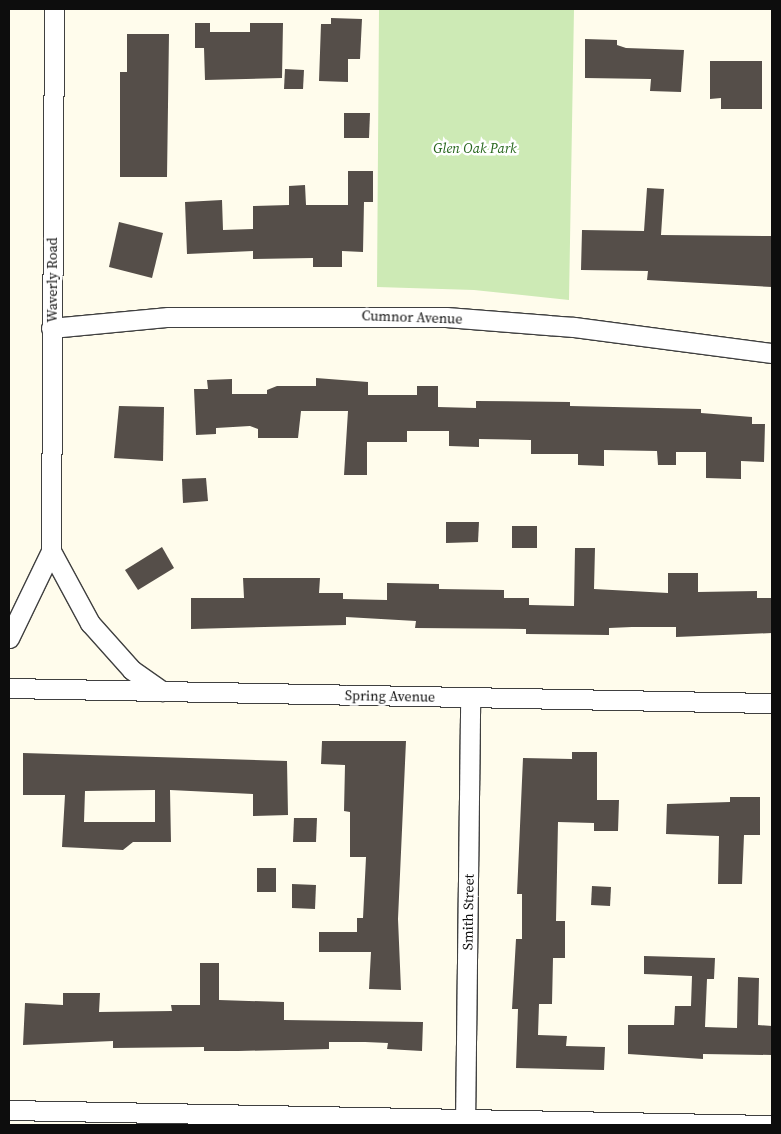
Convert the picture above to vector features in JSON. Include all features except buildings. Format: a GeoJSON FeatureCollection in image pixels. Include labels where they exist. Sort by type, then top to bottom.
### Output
{"type":"FeatureCollection","features":[{"type":"Feature","properties":{"kind":"street","name":"Waverly Road"},"geometry":{"type":"LineString","coordinates":[[9,638],[51,551],[54,9]]}},
{"type":"Feature","properties":{"kind":"street","name":"Cumnor Avenue"},"geometry":{"type":"LineString","coordinates":[[51,328],[168,317],[446,316],[574,326],[772,353]]}},
{"type":"Feature","properties":{"kind":"street","name":"Waverly Road"},"geometry":{"type":"LineString","coordinates":[[51,551],[90,623],[132,670],[162,691]]}},
{"type":"Feature","properties":{"kind":"street","name":"Spring Avenue"},"geometry":{"type":"LineString","coordinates":[[9,688],[772,703]]}},
{"type":"Feature","properties":{"kind":"street","name":"Smith Street"},"geometry":{"type":"LineString","coordinates":[[465,1122],[470,698]]}},
{"type":"Feature","properties":{"kind":"street"},"geometry":{"type":"LineString","coordinates":[[9,1110],[465,1122],[772,1125]]}},
{"type":"Feature","properties":{"kind":"green space","name":"Glen Oak Park"},"geometry":{"type":"Polygon","coordinates":[[[379,9],[574,9],[569,300],[474,290],[377,287],[379,9]]]}}]}
